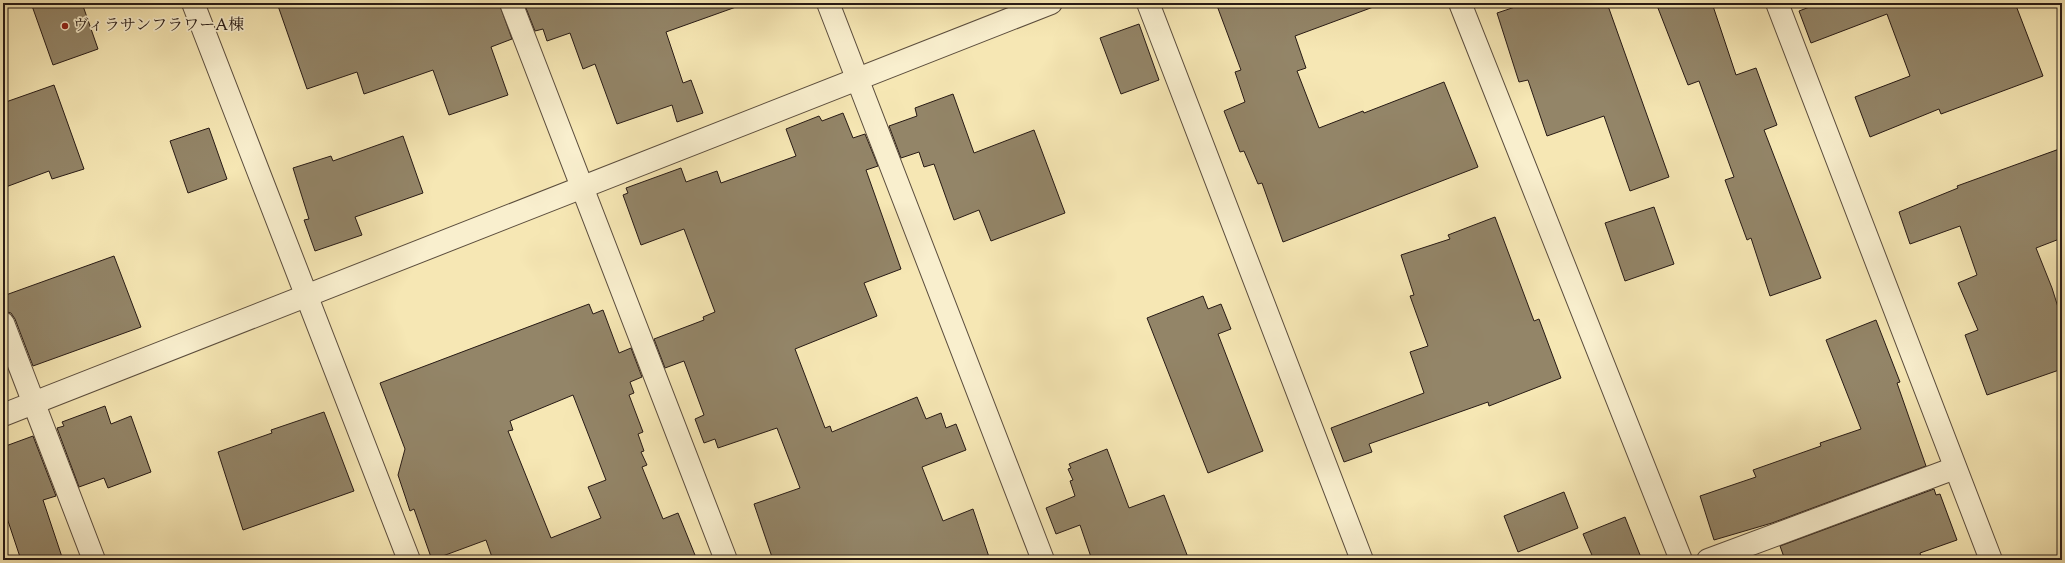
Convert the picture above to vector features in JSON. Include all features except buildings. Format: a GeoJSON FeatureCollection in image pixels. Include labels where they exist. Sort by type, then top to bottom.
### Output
{"type":"FeatureCollection","features":[{"type":"Feature","properties":{"kind":"street"},"geometry":{"type":"LineString","coordinates":[[193,3],[409,560]]}},
{"type":"Feature","properties":{"kind":"street"},"geometry":{"type":"LineString","coordinates":[[511,3],[726,560]]}},
{"type":"Feature","properties":{"kind":"street"},"geometry":{"type":"LineString","coordinates":[[828,3],[1043,560]]}},
{"type":"Feature","properties":{"kind":"street"},"geometry":{"type":"LineString","coordinates":[[3,415],[1051,3]]}},
{"type":"Feature","properties":{"kind":"street"},"geometry":{"type":"LineString","coordinates":[[1148,3],[1362,560]]}},
{"type":"Feature","properties":{"kind":"street"},"geometry":{"type":"LineString","coordinates":[[1460,3],[1681,560]]}},
{"type":"Feature","properties":{"kind":"street"},"geometry":{"type":"LineString","coordinates":[[1777,3],[1991,560]]}},
{"type":"Feature","properties":{"kind":"street"},"geometry":{"type":"LineString","coordinates":[[3,323],[94,560]]}},
{"type":"Feature","properties":{"kind":"street"},"geometry":{"type":"LineString","coordinates":[[1708,560],[1955,468]]}},
{"type":"Feature","properties":{"kind":"place","name":"ヴィラサンフラワーA棟"},"geometry":{"type":"Point","coordinates":[65,26]}}]}
